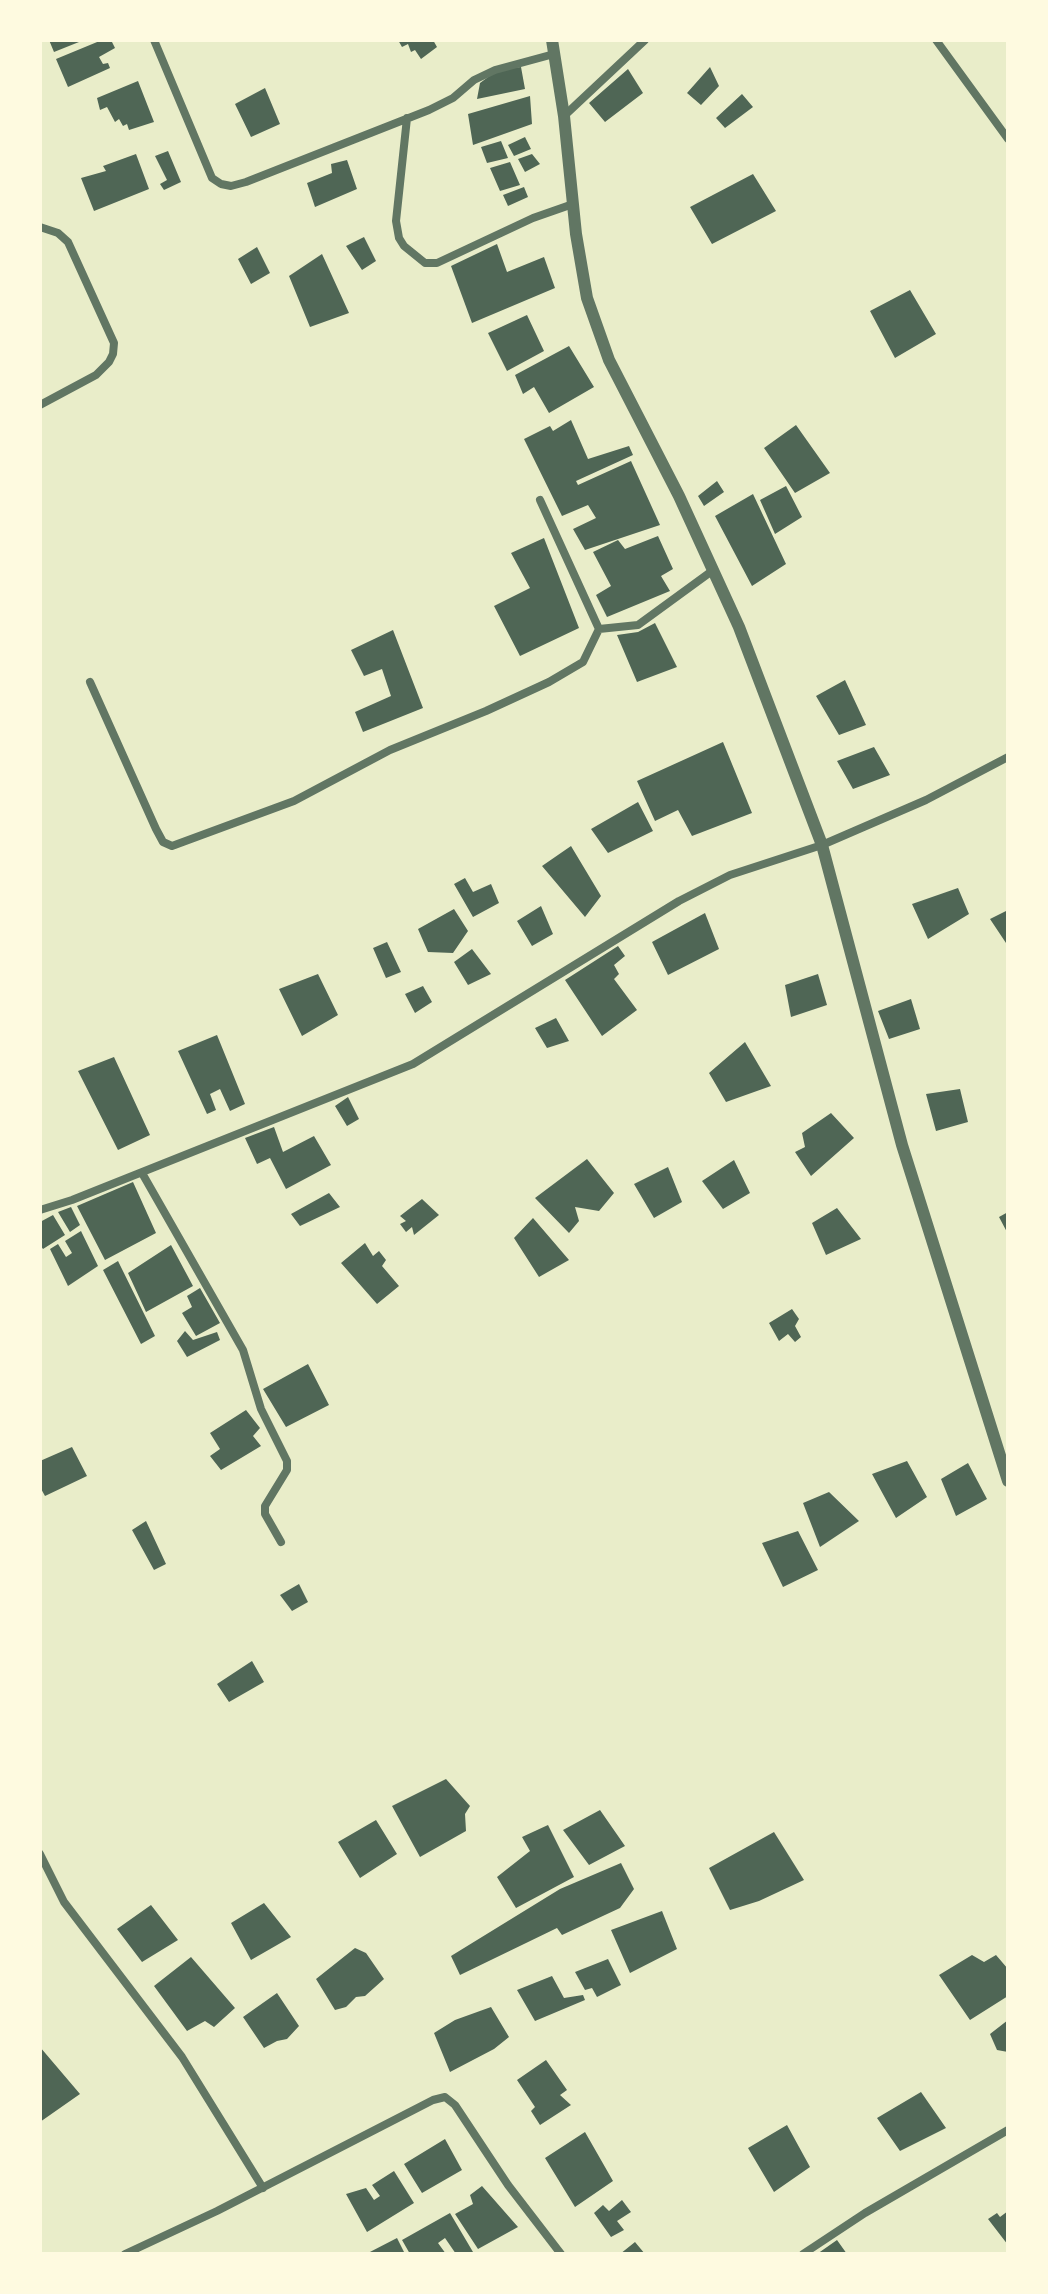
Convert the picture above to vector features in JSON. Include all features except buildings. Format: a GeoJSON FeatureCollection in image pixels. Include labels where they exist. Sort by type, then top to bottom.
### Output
{"type":"FeatureCollection","features":[{"type":"Feature","properties":{"kind":"street"},"geometry":{"type":"LineString","coordinates":[[154,40],[212,178],[231,186],[453,98],[474,80],[495,70],[554,54]]}},
{"type":"Feature","properties":{"kind":"street"},"geometry":{"type":"LineString","coordinates":[[552,40],[587,298],[597,330],[739,627],[822,845],[902,1145],[1008,1481]]}},
{"type":"Feature","properties":{"kind":"street"},"geometry":{"type":"LineString","coordinates":[[564,116],[645,40]]}},
{"type":"Feature","properties":{"kind":"street"},"geometry":{"type":"LineString","coordinates":[[936,40],[1008,139]]}},
{"type":"Feature","properties":{"kind":"street"},"geometry":{"type":"LineString","coordinates":[[407,118],[396,221],[404,246],[425,263],[437,263],[533,218],[573,204]]}},
{"type":"Feature","properties":{"kind":"street"},"geometry":{"type":"LineString","coordinates":[[40,227],[58,233],[68,242],[114,343],[109,362],[96,375],[40,405]]}},
{"type":"Feature","properties":{"kind":"street"},"geometry":{"type":"LineString","coordinates":[[540,500],[599,629]]}},
{"type":"Feature","properties":{"kind":"street"},"geometry":{"type":"LineString","coordinates":[[599,629],[638,625],[712,571]]}},
{"type":"Feature","properties":{"kind":"street"},"geometry":{"type":"LineString","coordinates":[[90,682],[156,829],[163,842],[172,846],[294,801],[390,750],[549,682],[583,662],[599,629]]}},
{"type":"Feature","properties":{"kind":"street"},"geometry":{"type":"LineString","coordinates":[[40,1210],[142,1173],[413,1064],[679,901],[730,875],[822,845],[926,800],[1008,757]]}},
{"type":"Feature","properties":{"kind":"street"},"geometry":{"type":"LineString","coordinates":[[142,1173],[243,1350],[261,1409],[287,1461],[287,1470],[265,1506],[265,1514],[281,1542]]}},
{"type":"Feature","properties":{"kind":"street"},"geometry":{"type":"LineString","coordinates":[[40,1854],[64,1902],[182,2057],[263,2188]]}},
{"type":"Feature","properties":{"kind":"street"},"geometry":{"type":"LineString","coordinates":[[125,2254],[263,2188],[433,2100],[445,2097],[455,2105],[508,2185],[561,2254]]}},
{"type":"Feature","properties":{"kind":"street"},"geometry":{"type":"LineString","coordinates":[[803,2254],[865,2213],[1008,2130]]}}]}
